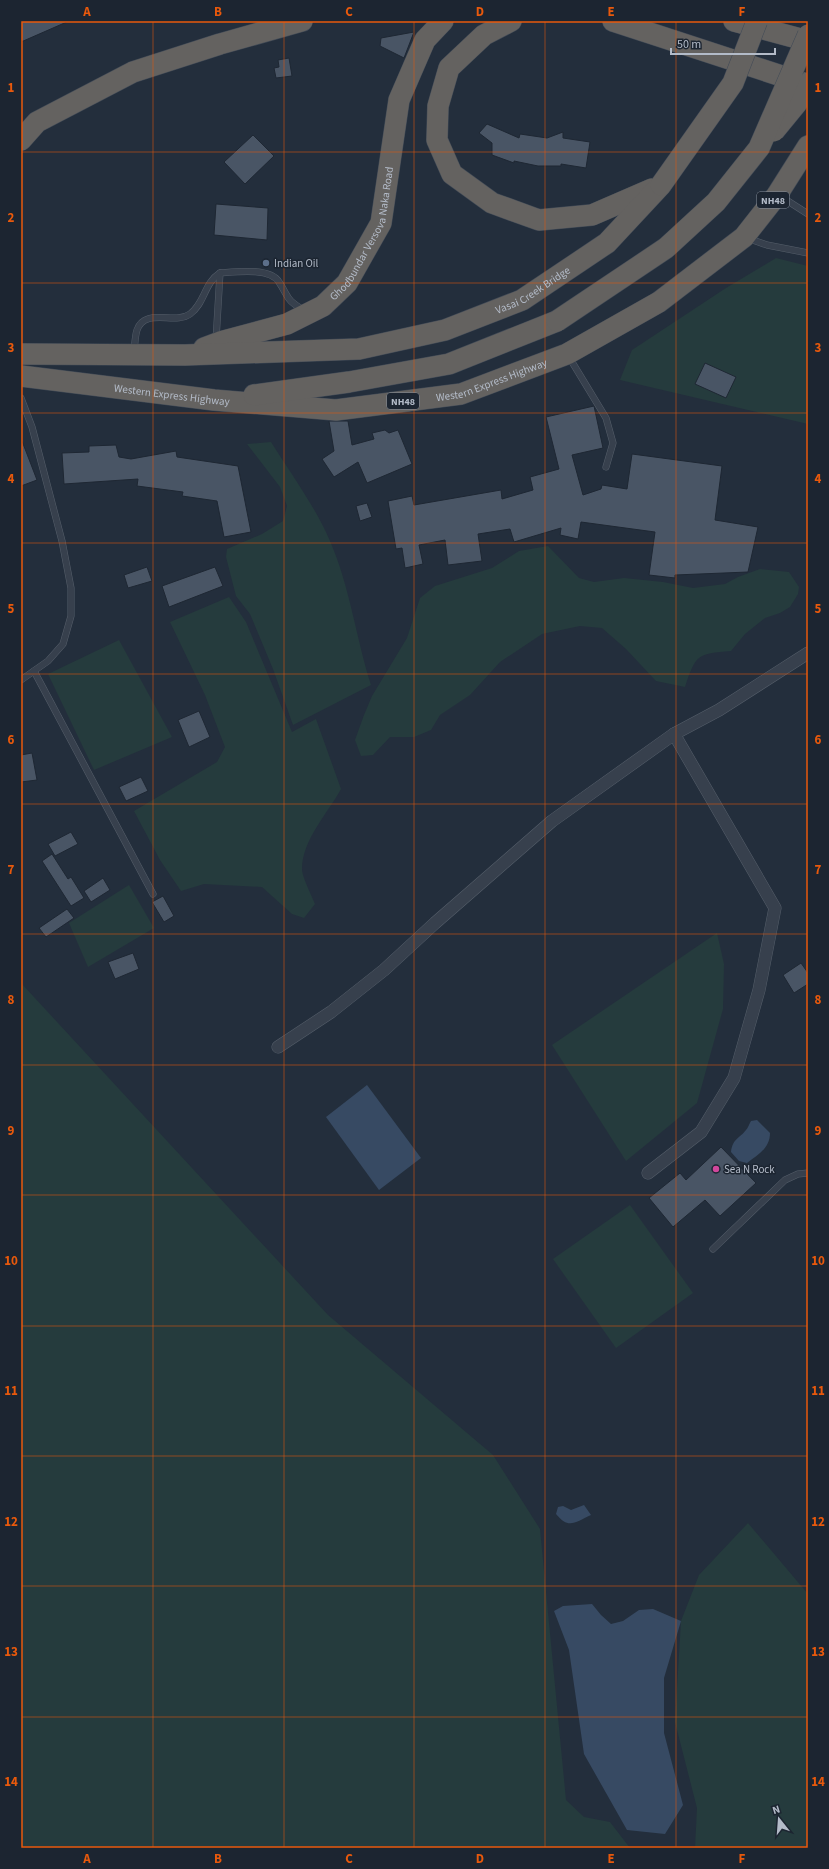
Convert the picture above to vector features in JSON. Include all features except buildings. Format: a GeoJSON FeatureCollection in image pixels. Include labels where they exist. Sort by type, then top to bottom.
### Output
{"type":"FeatureCollection","features":[{"type":"Feature","properties":{"kind":"highway"},"geometry":{"type":"LineString","coordinates":[[21,140],[37,122],[133,72],[220,44],[302,21]]}},
{"type":"Feature","properties":{"kind":"highway","name":"Ghodbundar Versova Naka Road"},"geometry":{"type":"LineString","coordinates":[[185,355],[216,343],[287,324],[323,306],[347,283],[381,223],[399,100],[425,40],[443,21]]}},
{"type":"Feature","properties":{"kind":"highway"},"geometry":{"type":"LineString","coordinates":[[511,21],[484,35],[449,68],[438,106],[437,140],[452,174],[492,203],[539,220],[592,215],[661,185]]}},
{"type":"Feature","properties":{"kind":"highway"},"geometry":{"type":"LineString","coordinates":[[214,400],[349,382],[449,364],[557,321],[666,248],[716,202],[759,148],[798,103],[808,84],[613,21]]}},
{"type":"Feature","properties":{"kind":"highway"},"geometry":{"type":"LineString","coordinates":[[734,21],[808,41]]}},
{"type":"Feature","properties":{"kind":"highway","name":"Vasai Creek Bridge"},"geometry":{"type":"LineString","coordinates":[[185,355],[359,349],[445,330],[522,300],[607,243],[661,185],[733,83],[757,21]]}},
{"type":"Feature","properties":{"kind":"highway"},"geometry":{"type":"LineString","coordinates":[[759,148],[808,35]]}},
{"type":"Feature","properties":{"kind":"highway","name":"Western Express Highway"},"geometry":{"type":"LineString","coordinates":[[21,376],[214,400],[336,410],[462,394],[567,354],[659,302],[744,237],[777,195],[808,146]]}},
{"type":"Feature","properties":{"kind":"highway"},"geometry":{"type":"LineString","coordinates":[[21,354],[185,355]]}},
{"type":"Feature","properties":{"kind":"street"},"geometry":{"type":"LineString","coordinates":[[278,1047],[331,1012],[384,970],[435,923],[552,821],[674,734],[719,710],[808,653]]}},
{"type":"Feature","properties":{"kind":"street"},"geometry":{"type":"LineString","coordinates":[[648,1173],[701,1132],[734,1078],[759,990],[775,908],[674,734]]}},
{"type":"Feature","properties":{"kind":"lane"},"geometry":{"type":"LineString","coordinates":[[777,195],[808,214]]}},
{"type":"Feature","properties":{"kind":"lane"},"geometry":{"type":"LineString","coordinates":[[744,237],[767,245],[808,253]]}},
{"type":"Feature","properties":{"kind":"lane"},"geometry":{"type":"LineString","coordinates":[[134,355],[137,329],[144,321],[156,317],[180,318],[189,315],[198,306],[211,279],[220,273],[265,272],[278,280],[291,303],[308,313]]}},
{"type":"Feature","properties":{"kind":"lane"},"geometry":{"type":"LineString","coordinates":[[216,343],[220,273]]}},
{"type":"Feature","properties":{"kind":"lane"},"geometry":{"type":"LineString","coordinates":[[567,354],[606,418],[614,443],[606,467]]}},
{"type":"Feature","properties":{"kind":"lane"},"geometry":{"type":"LineString","coordinates":[[21,398],[32,427],[62,541],[71,588],[71,616],[63,644],[48,661],[21,680]]}},
{"type":"Feature","properties":{"kind":"lane"},"geometry":{"type":"LineString","coordinates":[[34,671],[153,894]]}},
{"type":"Feature","properties":{"kind":"lane"},"geometry":{"type":"LineString","coordinates":[[713,1249],[785,1180],[798,1174],[808,1174]]}},
{"type":"Feature","properties":{"kind":"green space"},"geometry":{"type":"Polygon","coordinates":[[[776,258],[808,266],[808,424],[620,380],[632,350],[726,288],[776,258]]]}},
{"type":"Feature","properties":{"kind":"green space"},"geometry":{"type":"Polygon","coordinates":[[[271,442],[310,503],[324,528],[337,558],[348,594],[371,685],[293,725],[273,669],[250,614],[236,596],[226,557],[227,549],[262,534],[283,521],[287,506],[280,487],[247,444],[271,442]]]}},
{"type":"Feature","properties":{"kind":"green space"},"geometry":{"type":"Polygon","coordinates":[[[548,546],[579,578],[594,582],[624,578],[663,582],[693,588],[725,584],[738,577],[760,569],[789,572],[799,587],[798,594],[790,607],[780,613],[765,618],[745,634],[731,651],[711,653],[699,658],[692,668],[685,687],[656,681],[626,649],[602,628],[580,626],[542,634],[500,662],[470,695],[440,715],[431,730],[414,737],[390,737],[373,755],[361,756],[355,740],[364,715],[372,696],[407,638],[420,598],[435,586],[492,568],[519,551],[548,546]]]}},
{"type":"Feature","properties":{"kind":"green space"},"geometry":{"type":"Polygon","coordinates":[[[229,597],[246,622],[292,732],[316,719],[341,789],[311,837],[303,858],[302,872],[315,904],[304,918],[292,914],[262,887],[204,884],[181,891],[160,860],[134,811],[217,762],[225,747],[205,695],[170,622],[229,597]]]}},
{"type":"Feature","properties":{"kind":"green space"},"geometry":{"type":"Polygon","coordinates":[[[119,640],[172,737],[94,770],[48,674],[119,640]]]}},
{"type":"Feature","properties":{"kind":"green space"},"geometry":{"type":"Polygon","coordinates":[[[129,885],[154,928],[88,967],[69,923],[129,885]]]}},
{"type":"Feature","properties":{"kind":"green space"},"geometry":{"type":"Polygon","coordinates":[[[717,933],[724,964],[723,1009],[697,1103],[626,1161],[552,1045],[717,933]]]}},
{"type":"Feature","properties":{"kind":"green space"},"geometry":{"type":"Polygon","coordinates":[[[21,983],[328,1315],[493,1455],[540,1529],[566,1800],[584,1817],[610,1822],[630,1848],[21,1848],[21,983]]]}},
{"type":"Feature","properties":{"kind":"green space"},"geometry":{"type":"Polygon","coordinates":[[[630,1205],[693,1293],[616,1348],[553,1259],[630,1205]]]}},
{"type":"Feature","properties":{"kind":"green space"},"geometry":{"type":"Polygon","coordinates":[[[748,1523],[808,1594],[808,1848],[695,1848],[697,1808],[675,1722],[681,1621],[699,1575],[748,1523]]]}},
{"type":"Feature","properties":{"kind":"water"},"geometry":{"type":"Polygon","coordinates":[[[367,1085],[421,1158],[379,1190],[326,1117],[367,1085]]]}},
{"type":"Feature","properties":{"kind":"water"},"geometry":{"type":"Polygon","coordinates":[[[757,1120],[770,1133],[768,1143],[763,1151],[747,1163],[739,1161],[731,1152],[733,1144],[747,1129],[751,1121],[757,1120]]]}},
{"type":"Feature","properties":{"kind":"water"},"geometry":{"type":"Polygon","coordinates":[[[584,1505],[591,1515],[576,1522],[565,1522],[556,1514],[558,1507],[563,1506],[571,1510],[584,1505]]]}},
{"type":"Feature","properties":{"kind":"water"},"geometry":{"type":"Polygon","coordinates":[[[592,1604],[611,1624],[623,1621],[639,1610],[653,1609],[681,1621],[664,1678],[664,1733],[683,1805],[665,1834],[627,1830],[584,1754],[569,1650],[554,1611],[563,1606],[592,1604]]]}},
{"type":"Feature","properties":{"kind":"place","name":"Indian Oil"},"geometry":{"type":"Point","coordinates":[266,263]}},
{"type":"Feature","properties":{"kind":"place","name":"Sea N Rock"},"geometry":{"type":"Point","coordinates":[716,1169]}}]}
